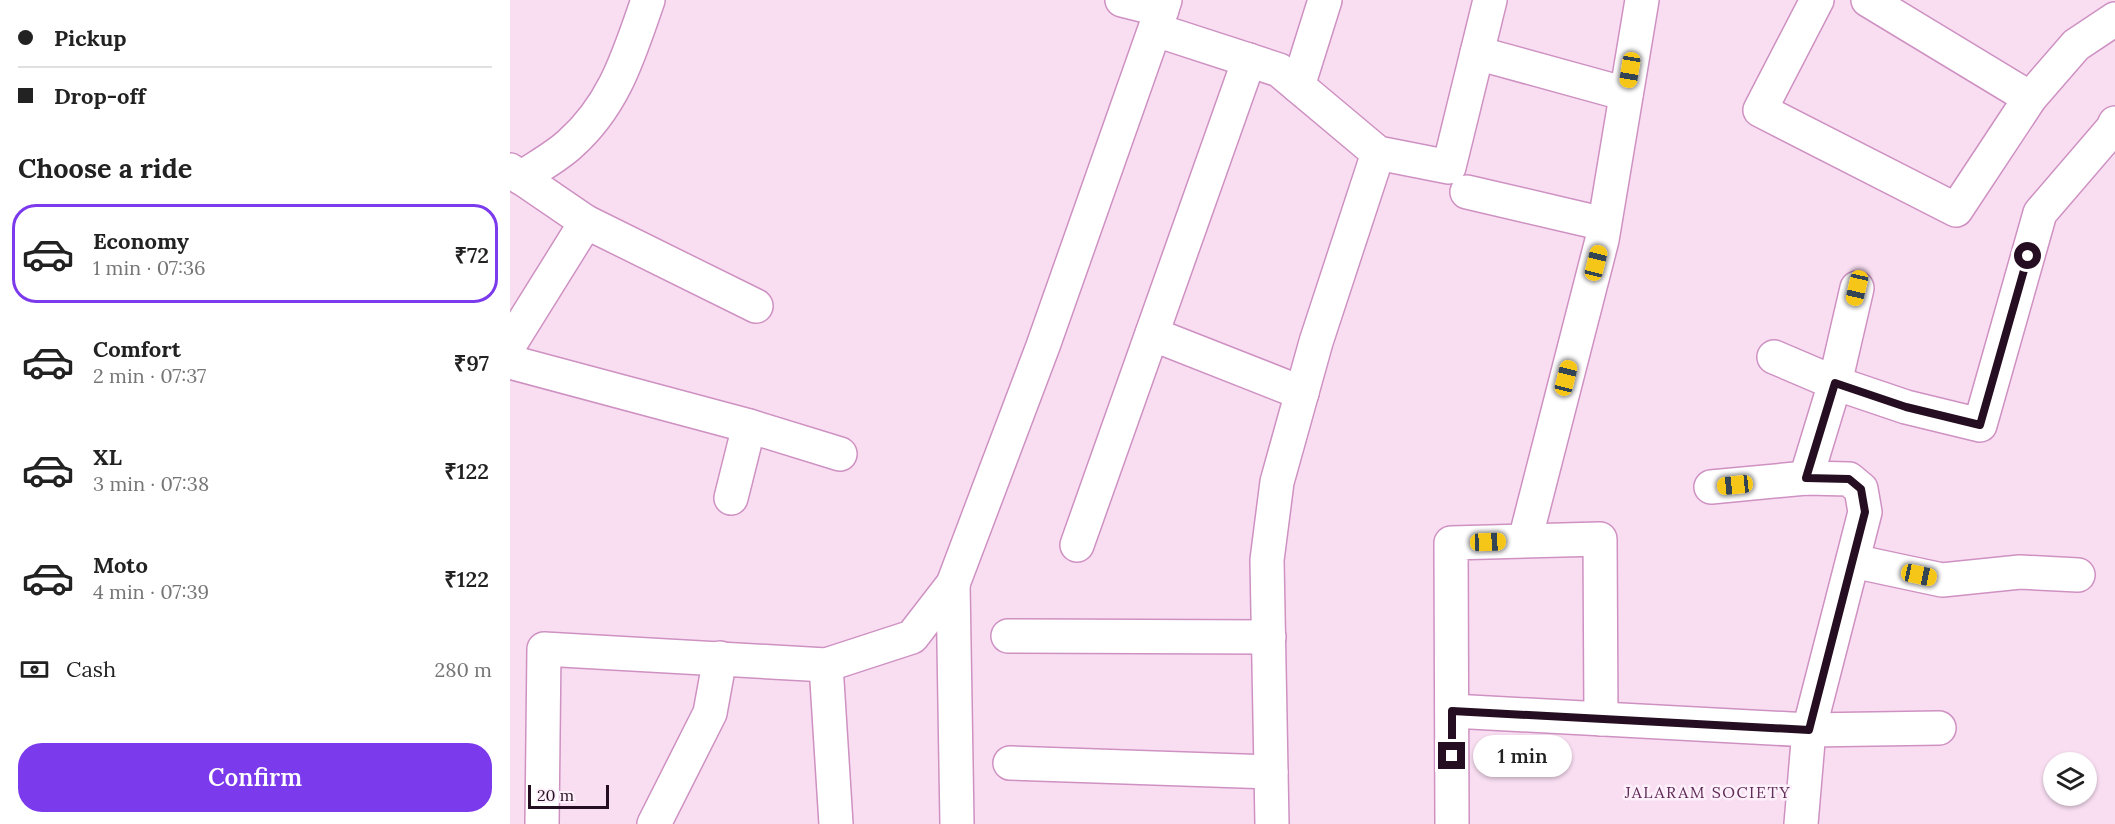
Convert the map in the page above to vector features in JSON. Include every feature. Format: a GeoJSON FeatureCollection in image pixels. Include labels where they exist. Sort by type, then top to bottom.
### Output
{"type":"FeatureCollection","features":[{"type":"Feature","properties":{"kind":"street"},"geometry":{"type":"LineString","coordinates":[[648,0],[622,74],[601,111],[570,144],[515,174],[586,222],[756,306]]}},
{"type":"Feature","properties":{"kind":"street"},"geometry":{"type":"LineString","coordinates":[[1122,0],[1161,14],[1249,60],[1279,70],[1378,153],[1449,167],[1490,0]]}},
{"type":"Feature","properties":{"kind":"street"},"geometry":{"type":"LineString","coordinates":[[1298,86],[1324,0]]}},
{"type":"Feature","properties":{"kind":"street"},"geometry":{"type":"LineString","coordinates":[[1526,540],[1605,224],[1642,0]]}},
{"type":"Feature","properties":{"kind":"street"},"geometry":{"type":"LineString","coordinates":[[1817,0],[1760,110],[1956,210],[2030,98],[2076,45],[2115,19]]}},
{"type":"Feature","properties":{"kind":"street"},"geometry":{"type":"LineString","coordinates":[[1868,0],[2030,98]]}},
{"type":"Feature","properties":{"kind":"street"},"geometry":{"type":"LineString","coordinates":[[542,824],[544,649],[826,665],[912,637],[953,584],[1043,346],[1161,14]]}},
{"type":"Feature","properties":{"kind":"street"},"geometry":{"type":"LineString","coordinates":[[1477,53],[1626,94]]}},
{"type":"Feature","properties":{"kind":"street"},"geometry":{"type":"LineString","coordinates":[[1077,545],[1249,60]]}},
{"type":"Feature","properties":{"kind":"street"},"geometry":{"type":"LineString","coordinates":[[1774,357],[1835,383],[1906,407],[1980,425],[2040,213],[2115,123]]}},
{"type":"Feature","properties":{"kind":"street"},"geometry":{"type":"LineString","coordinates":[[1272,824],[1268,560],[1276,493],[1316,342],[1378,153]]}},
{"type":"Feature","properties":{"kind":"street"},"geometry":{"type":"LineString","coordinates":[[1467,192],[1605,224]]}},
{"type":"Feature","properties":{"kind":"street"},"geometry":{"type":"LineString","coordinates":[[510,344],[586,222]]}},
{"type":"Feature","properties":{"kind":"street"},"geometry":{"type":"LineString","coordinates":[[1806,478],[1835,383],[1857,288]]}},
{"type":"Feature","properties":{"kind":"street"},"geometry":{"type":"LineString","coordinates":[[1152,334],[1302,393]]}},
{"type":"Feature","properties":{"kind":"street"},"geometry":{"type":"LineString","coordinates":[[510,362],[749,426],[840,454]]}},
{"type":"Feature","properties":{"kind":"street"},"geometry":{"type":"LineString","coordinates":[[731,498],[749,426]]}},
{"type":"Feature","properties":{"kind":"street"},"geometry":{"type":"LineString","coordinates":[[1711,487],[1806,478],[1849,479],[1861,489],[1865,512],[1809,730],[1801,824]]}},
{"type":"Feature","properties":{"kind":"street"},"geometry":{"type":"LineString","coordinates":[[1452,824],[1451,543],[1600,539],[1601,719]]}},
{"type":"Feature","properties":{"kind":"street"},"geometry":{"type":"LineString","coordinates":[[1853,561],[1942,580],[2020,572],[2078,575]]}},
{"type":"Feature","properties":{"kind":"street"},"geometry":{"type":"LineString","coordinates":[[953,584],[957,824]]}},
{"type":"Feature","properties":{"kind":"street"},"geometry":{"type":"LineString","coordinates":[[1008,636],[1269,637]]}},
{"type":"Feature","properties":{"kind":"street"},"geometry":{"type":"LineString","coordinates":[[654,824],[710,713],[720,658]]}},
{"type":"Feature","properties":{"kind":"street"},"geometry":{"type":"LineString","coordinates":[[826,665],[836,824]]}},
{"type":"Feature","properties":{"kind":"street"},"geometry":{"type":"LineString","coordinates":[[1452,711],[1809,730],[1939,728]]}},
{"type":"Feature","properties":{"kind":"street"},"geometry":{"type":"LineString","coordinates":[[1010,763],[1271,772]]}},
{"type":"Feature","properties":{"kind":"district","name":"JALARAM SOCIETY"},"geometry":{"type":"Point","coordinates":[1708,792]}},
{"type":"Feature","properties":{"kind":"route"},"geometry":{"type":"LineString","coordinates":[[1452,756],[1452,711],[1809,730],[1865,512],[1861,489],[1849,479],[1806,478],[1835,383],[1906,407],[1980,425],[2028,256]]}}]}
